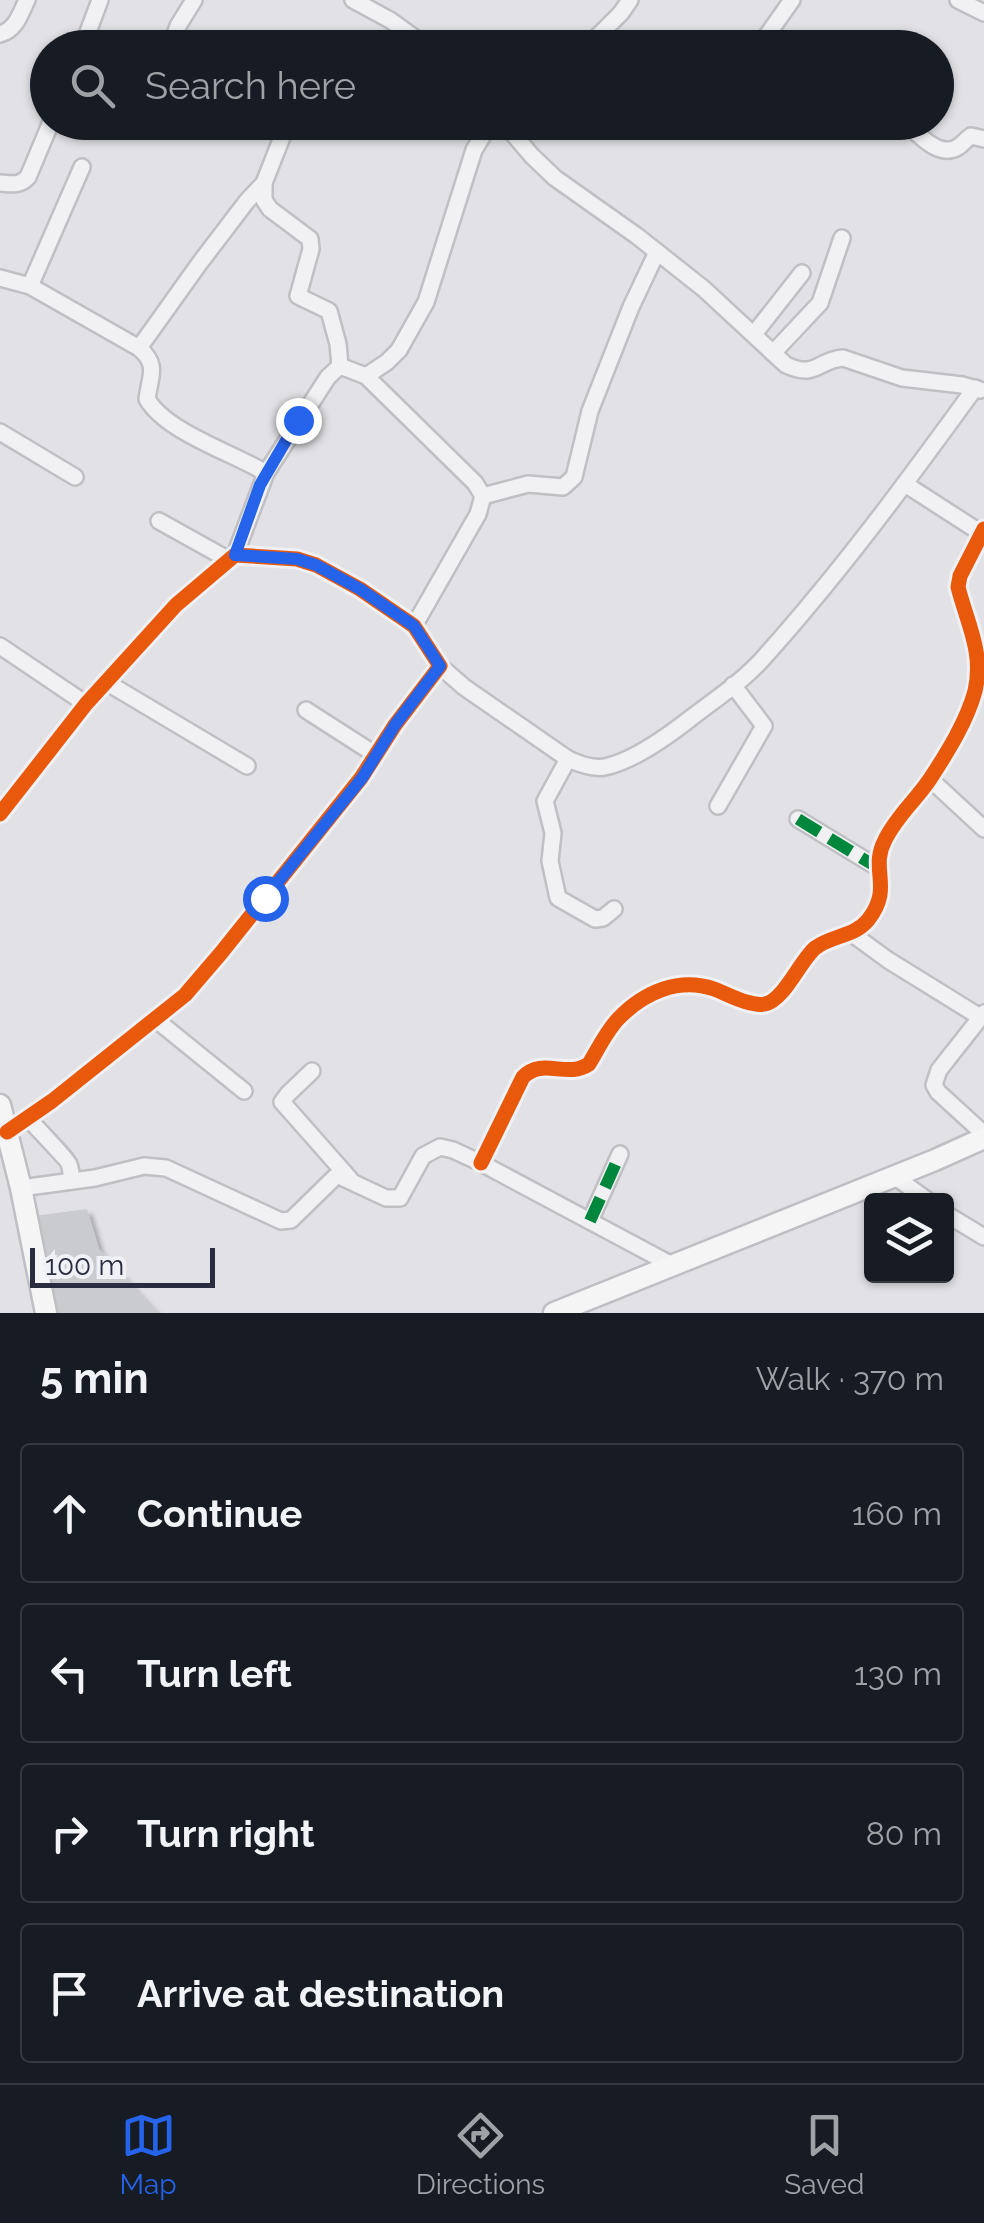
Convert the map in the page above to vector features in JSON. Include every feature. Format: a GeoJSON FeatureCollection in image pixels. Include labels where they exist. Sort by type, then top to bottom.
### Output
{"type":"FeatureCollection","features":[{"type":"Feature","properties":{"kind":"main road"},"geometry":{"type":"LineString","coordinates":[[0,1105],[46,1313]]}},
{"type":"Feature","properties":{"kind":"main road"},"geometry":{"type":"LineString","coordinates":[[554,1313],[984,1136]]}},
{"type":"Feature","properties":{"kind":"street"},"geometry":{"type":"LineString","coordinates":[[0,34],[14,25],[27,0]]}},
{"type":"Feature","properties":{"kind":"street"},"geometry":{"type":"LineString","coordinates":[[89,30],[100,0]]}},
{"type":"Feature","properties":{"kind":"street"},"geometry":{"type":"LineString","coordinates":[[177,30],[194,0]]}},
{"type":"Feature","properties":{"kind":"street"},"geometry":{"type":"LineString","coordinates":[[354,0],[380,6],[408,30]]}},
{"type":"Feature","properties":{"kind":"street"},"geometry":{"type":"LineString","coordinates":[[605,30],[630,0]]}},
{"type":"Feature","properties":{"kind":"street"},"geometry":{"type":"LineString","coordinates":[[771,30],[792,0]]}},
{"type":"Feature","properties":{"kind":"street"},"geometry":{"type":"LineString","coordinates":[[958,0],[984,13]]}},
{"type":"Feature","properties":{"kind":"street"},"geometry":{"type":"LineString","coordinates":[[925,140],[948,150],[972,136],[984,139]]}},
{"type":"Feature","properties":{"kind":"street"},"geometry":{"type":"LineString","coordinates":[[0,183],[23,183],[43,140]]}},
{"type":"Feature","properties":{"kind":"street"},"geometry":{"type":"LineString","coordinates":[[281,140],[264,183],[264,200],[310,239],[311,249],[298,296],[328,311],[340,366]]}},
{"type":"Feature","properties":{"kind":"street"},"geometry":{"type":"LineString","coordinates":[[366,376],[399,350],[426,302],[480,140]]}},
{"type":"Feature","properties":{"kind":"street"},"geometry":{"type":"LineString","coordinates":[[159,521],[232,558],[297,559],[360,589],[414,626],[440,666],[464,688],[568,759],[589,767],[605,767],[660,742],[767,654],[980,390],[902,378],[843,358],[833,358],[812,370],[786,365],[719,301],[555,178],[519,140]]}},
{"type":"Feature","properties":{"kind":"street"},"geometry":{"type":"LineString","coordinates":[[30,286],[82,167]]}},
{"type":"Feature","properties":{"kind":"street"},"geometry":{"type":"LineString","coordinates":[[140,348],[199,264],[264,183]]}},
{"type":"Feature","properties":{"kind":"street"},"geometry":{"type":"LineString","coordinates":[[773,353],[820,303],[842,238]]}},
{"type":"Feature","properties":{"kind":"street"},"geometry":{"type":"LineString","coordinates":[[483,496],[528,484],[563,487],[570,483],[590,411],[630,308],[657,252]]}},
{"type":"Feature","properties":{"kind":"street"},"geometry":{"type":"LineString","coordinates":[[754,334],[802,272]]}},
{"type":"Feature","properties":{"kind":"street"},"geometry":{"type":"LineString","coordinates":[[0,278],[30,286],[140,348],[152,368],[147,398],[150,405],[196,438],[266,473]]}},
{"type":"Feature","properties":{"kind":"street"},"geometry":{"type":"LineString","coordinates":[[340,366],[366,376],[475,483],[483,496],[478,514],[414,626]]}},
{"type":"Feature","properties":{"kind":"street"},"geometry":{"type":"LineString","coordinates":[[0,814],[86,704],[176,604],[232,558],[266,473],[328,377],[340,366]]}},
{"type":"Feature","properties":{"kind":"street"},"geometry":{"type":"LineString","coordinates":[[0,432],[75,477]]}},
{"type":"Feature","properties":{"kind":"street"},"geometry":{"type":"LineString","coordinates":[[481,1163],[530,1070],[541,1066],[573,1071],[590,1064],[620,1018],[674,984],[697,983],[755,1004],[767,1004],[777,998],[816,948],[861,928],[877,906],[882,895],[880,852],[884,841],[930,779],[967,714],[975,690],[978,652],[958,587],[983,531],[905,484]]}},
{"type":"Feature","properties":{"kind":"street"},"geometry":{"type":"LineString","coordinates":[[0,646],[86,704]]}},
{"type":"Feature","properties":{"kind":"street"},"geometry":{"type":"LineString","coordinates":[[7,1132],[184,995],[204,974],[362,778],[395,725],[440,666]]}},
{"type":"Feature","properties":{"kind":"street"},"geometry":{"type":"LineString","coordinates":[[106,682],[247,766]]}},
{"type":"Feature","properties":{"kind":"street"},"geometry":{"type":"LineString","coordinates":[[718,806],[764,726],[732,685]]}},
{"type":"Feature","properties":{"kind":"street"},"geometry":{"type":"LineString","coordinates":[[306,710],[376,755]]}},
{"type":"Feature","properties":{"kind":"street"},"geometry":{"type":"LineString","coordinates":[[568,759],[545,801],[553,834],[550,861],[556,893],[562,901],[595,919],[603,918],[614,908]]}},
{"type":"Feature","properties":{"kind":"street"},"geometry":{"type":"LineString","coordinates":[[930,779],[984,829]]}},
{"type":"Feature","properties":{"kind":"street"},"geometry":{"type":"LineString","coordinates":[[798,819],[880,868]]}},
{"type":"Feature","properties":{"kind":"street"},"geometry":{"type":"LineString","coordinates":[[851,933],[982,1015],[939,1070],[934,1085],[984,1136]]}},
{"type":"Feature","properties":{"kind":"street"},"geometry":{"type":"LineString","coordinates":[[154,1019],[244,1091]]}},
{"type":"Feature","properties":{"kind":"street"},"geometry":{"type":"LineString","coordinates":[[312,1072],[282,1102],[350,1180]]}},
{"type":"Feature","properties":{"kind":"street"},"geometry":{"type":"LineString","coordinates":[[28,1118],[66,1157],[72,1181]]}},
{"type":"Feature","properties":{"kind":"street"},"geometry":{"type":"LineString","coordinates":[[21,1188],[144,1166],[166,1168],[286,1221],[335,1177],[344,1176],[375,1194],[400,1198],[423,1156],[440,1147],[481,1163],[674,1266]]}},
{"type":"Feature","properties":{"kind":"street"},"geometry":{"type":"LineString","coordinates":[[590,1221],[620,1154]]}},
{"type":"Feature","properties":{"kind":"street"},"geometry":{"type":"LineString","coordinates":[[894,1176],[917,1193]]}},
{"type":"Feature","properties":{"kind":"street"},"geometry":{"type":"LineString","coordinates":[[954,1219],[984,1237]]}},
{"type":"Feature","properties":{"kind":"building"},"geometry":{"type":"Polygon","coordinates":[[[87,1209],[99,1249],[157,1313],[57,1313],[34,1216],[87,1209]]]}},
{"type":"Feature","properties":{"kind":"marked path"},"geometry":{"type":"LineString","coordinates":[[798,819],[880,869]]}},
{"type":"Feature","properties":{"kind":"marked path"},"geometry":{"type":"LineString","coordinates":[[590,1221],[620,1154]]}},
{"type":"Feature","properties":{"kind":"cycle path"},"geometry":{"type":"LineString","coordinates":[[481,1163],[523,1077],[539,1069],[572,1070],[589,1064],[614,1024],[639,1001],[663,989],[688,985],[765,1004],[779,995],[815,948],[856,930],[868,920],[879,898],[879,861],[885,840],[943,758],[975,691],[976,650],[958,587],[984,529]]}},
{"type":"Feature","properties":{"kind":"cycle path"},"geometry":{"type":"LineString","coordinates":[[0,814],[86,704],[176,605],[235,555],[297,559],[316,565],[414,626],[440,666],[361,778],[185,995],[7,1132]]}},
{"type":"Feature","properties":{"kind":"route"},"geometry":{"type":"LineString","coordinates":[[265,898],[362,778],[395,725],[440,666],[414,626],[316,565],[297,559],[235,555],[260,485],[298,420]]}}]}
